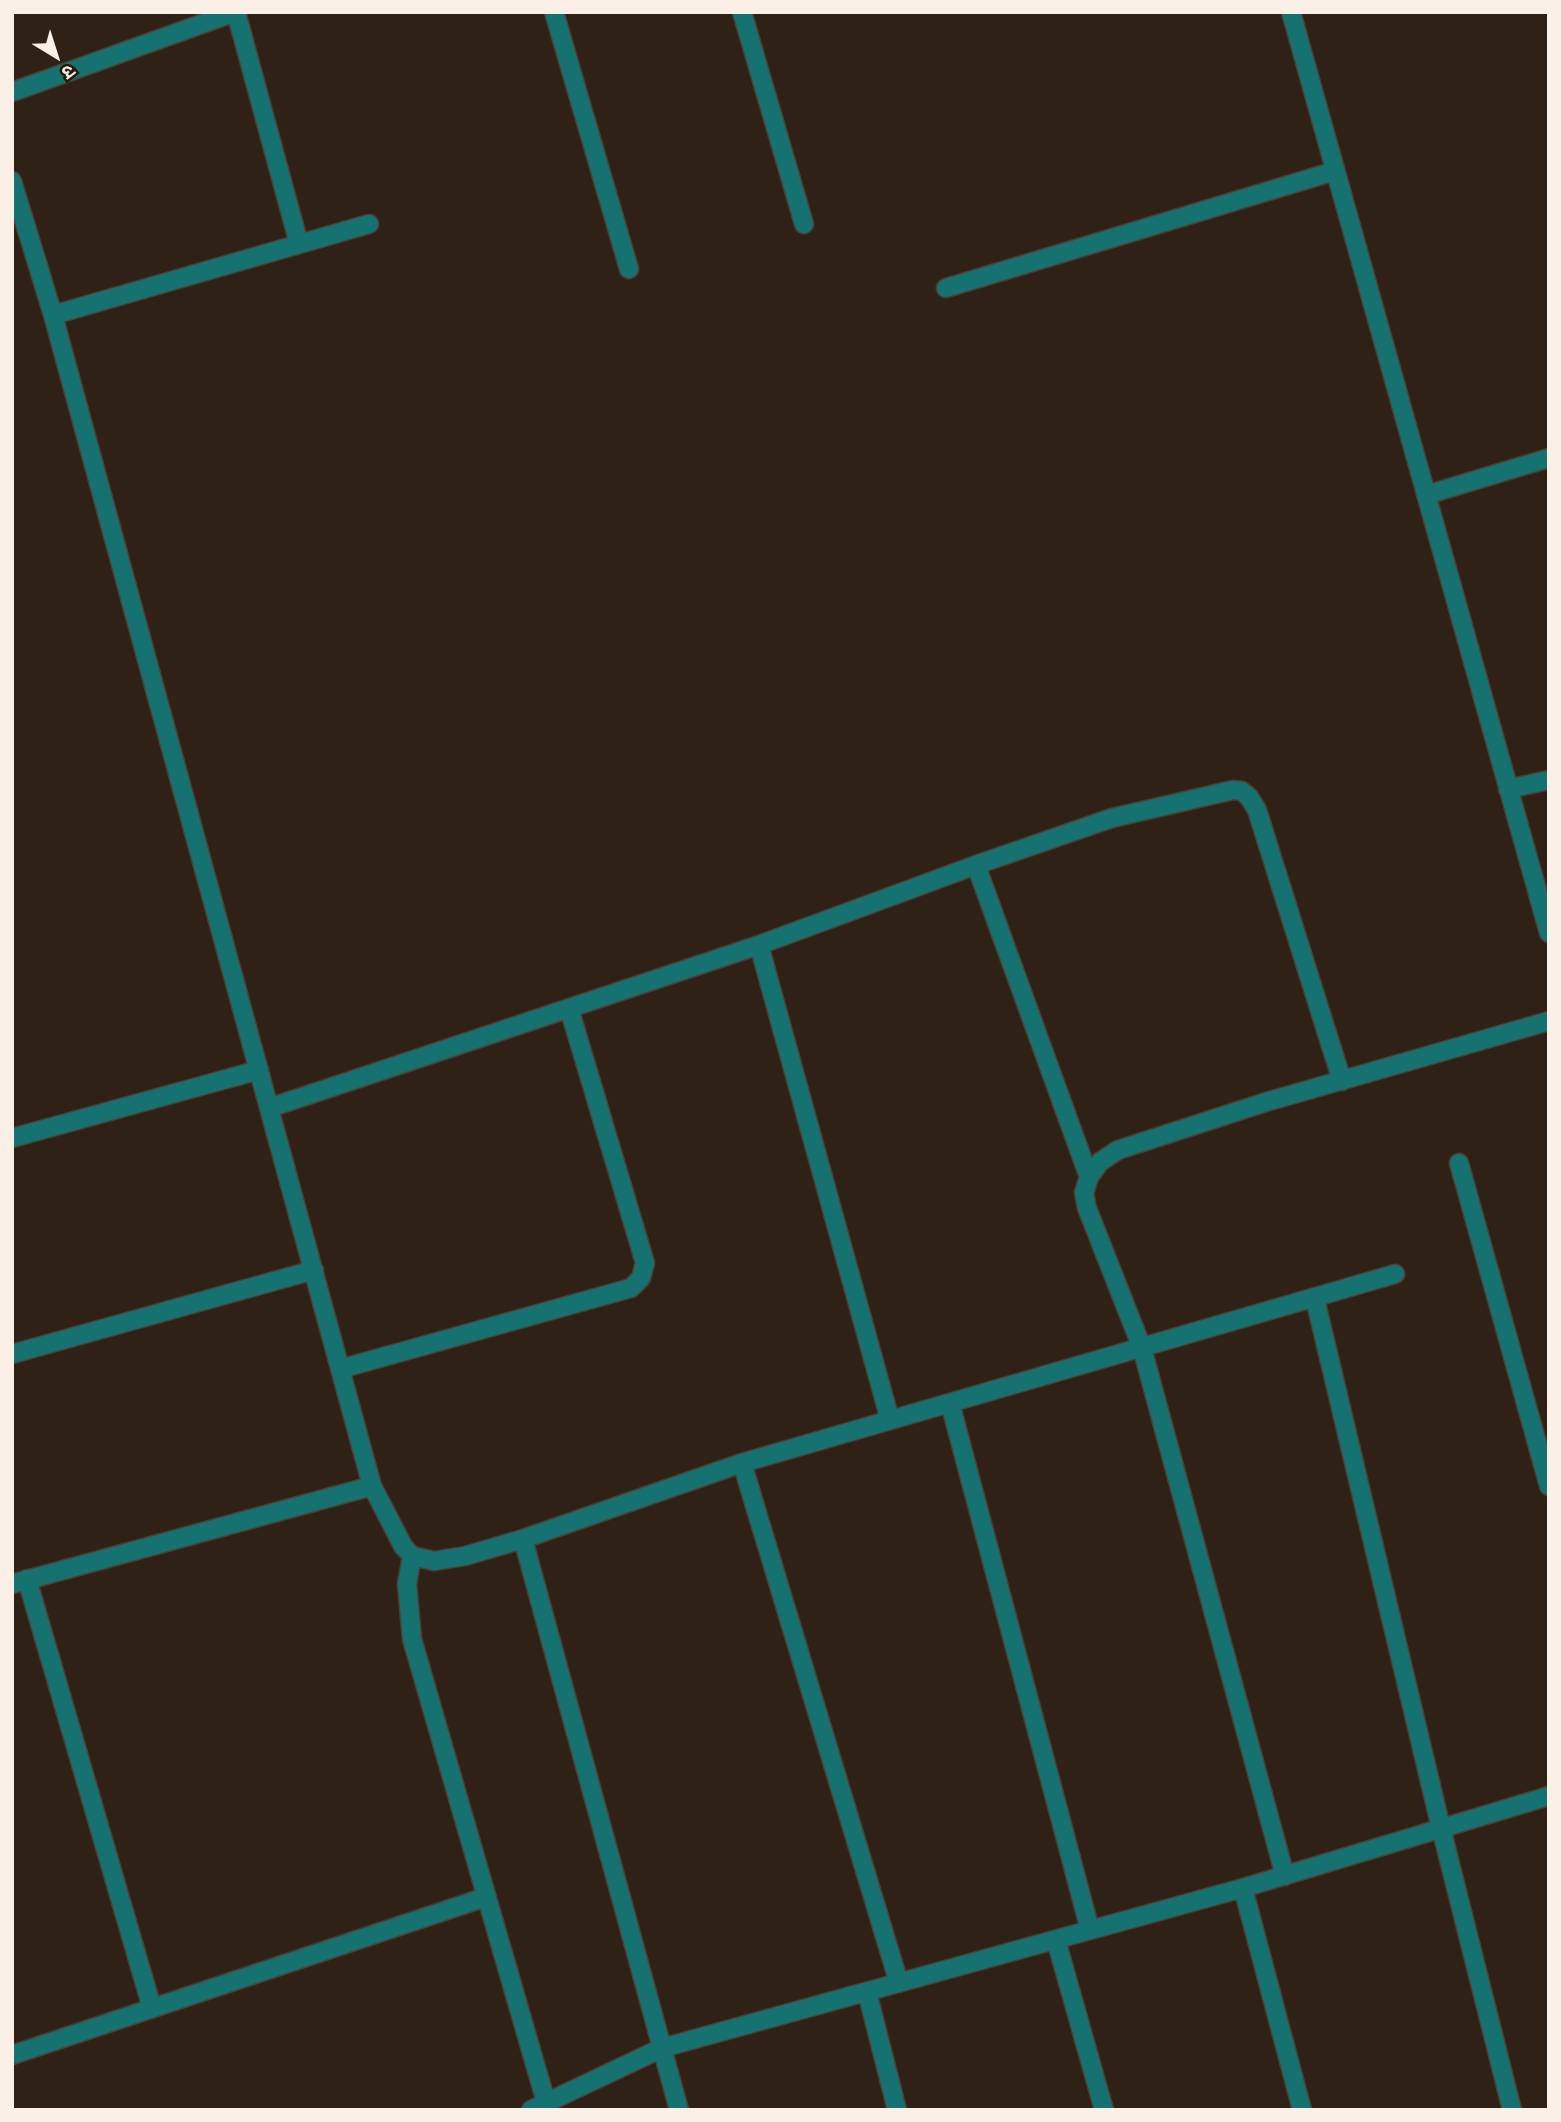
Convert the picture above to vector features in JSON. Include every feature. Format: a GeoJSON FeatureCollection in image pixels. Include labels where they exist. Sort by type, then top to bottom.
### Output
{"type":"FeatureCollection","features":[{"type":"Feature","properties":{"kind":"street"},"geometry":{"type":"LineString","coordinates":[[12,92],[235,12],[299,244]]}},
{"type":"Feature","properties":{"kind":"street"},"geometry":{"type":"LineString","coordinates":[[554,12],[629,269]]}},
{"type":"Feature","properties":{"kind":"street"},"geometry":{"type":"LineString","coordinates":[[742,12],[804,223]]}},
{"type":"Feature","properties":{"kind":"street"},"geometry":{"type":"LineString","coordinates":[[1290,12],[1549,933]]}},
{"type":"Feature","properties":{"kind":"street"},"geometry":{"type":"LineString","coordinates":[[946,288],[1335,171]]}},
{"type":"Feature","properties":{"kind":"street"},"geometry":{"type":"LineString","coordinates":[[12,181],[53,315],[372,1486],[403,1546],[412,1556],[434,1561],[465,1556],[523,1539],[742,1463],[1395,1274]]}},
{"type":"Feature","properties":{"kind":"street"},"geometry":{"type":"LineString","coordinates":[[53,315],[369,224]]}},
{"type":"Feature","properties":{"kind":"street"},"geometry":{"type":"LineString","coordinates":[[1426,495],[1549,458]]}},
{"type":"Feature","properties":{"kind":"street"},"geometry":{"type":"LineString","coordinates":[[1508,789],[1549,780]]}},
{"type":"Feature","properties":{"kind":"street"},"geometry":{"type":"LineString","coordinates":[[269,1108],[759,945],[1112,818],[1233,790],[1242,790],[1257,810],[1342,1081]]}},
{"type":"Feature","properties":{"kind":"street"},"geometry":{"type":"LineString","coordinates":[[976,865],[1089,1177]]}},
{"type":"Feature","properties":{"kind":"street"},"geometry":{"type":"LineString","coordinates":[[759,945],[890,1420]]}},
{"type":"Feature","properties":{"kind":"street"},"geometry":{"type":"LineString","coordinates":[[340,1369],[631,1288],[641,1278],[645,1263],[569,1008]]}},
{"type":"Feature","properties":{"kind":"street"},"geometry":{"type":"LineString","coordinates":[[1285,1876],[1142,1348],[1087,1208],[1084,1193],[1089,1177],[1100,1162],[1118,1150],[1266,1102],[1549,1021]]}},
{"type":"Feature","properties":{"kind":"street"},"geometry":{"type":"LineString","coordinates":[[12,1138],[259,1070]]}},
{"type":"Feature","properties":{"kind":"street"},"geometry":{"type":"LineString","coordinates":[[1459,1163],[1549,1486]]}},
{"type":"Feature","properties":{"kind":"street"},"geometry":{"type":"LineString","coordinates":[[12,1354],[314,1270]]}},
{"type":"Feature","properties":{"kind":"street"},"geometry":{"type":"LineString","coordinates":[[1315,1299],[1441,1828],[1512,2110]]}},
{"type":"Feature","properties":{"kind":"street"},"geometry":{"type":"LineString","coordinates":[[950,1403],[1090,1930]]}},
{"type":"Feature","properties":{"kind":"street"},"geometry":{"type":"LineString","coordinates":[[742,1463],[899,1983]]}},
{"type":"Feature","properties":{"kind":"street"},"geometry":{"type":"LineString","coordinates":[[152,2008],[20,1581],[372,1486]]}},
{"type":"Feature","properties":{"kind":"street"},"geometry":{"type":"LineString","coordinates":[[523,1539],[679,2110]]}},
{"type":"Feature","properties":{"kind":"street"},"geometry":{"type":"LineString","coordinates":[[412,1556],[407,1584],[412,1639],[486,1897],[538,2106],[662,2048],[1243,1888],[1549,1796]]}},
{"type":"Feature","properties":{"kind":"street"},"geometry":{"type":"LineString","coordinates":[[1243,1888],[1302,2110]]}},
{"type":"Feature","properties":{"kind":"street"},"geometry":{"type":"LineString","coordinates":[[12,2055],[486,1897]]}},
{"type":"Feature","properties":{"kind":"street"},"geometry":{"type":"LineString","coordinates":[[1056,1940],[1104,2110]]}},
{"type":"Feature","properties":{"kind":"street"},"geometry":{"type":"LineString","coordinates":[[866,1992],[897,2110]]}}]}
